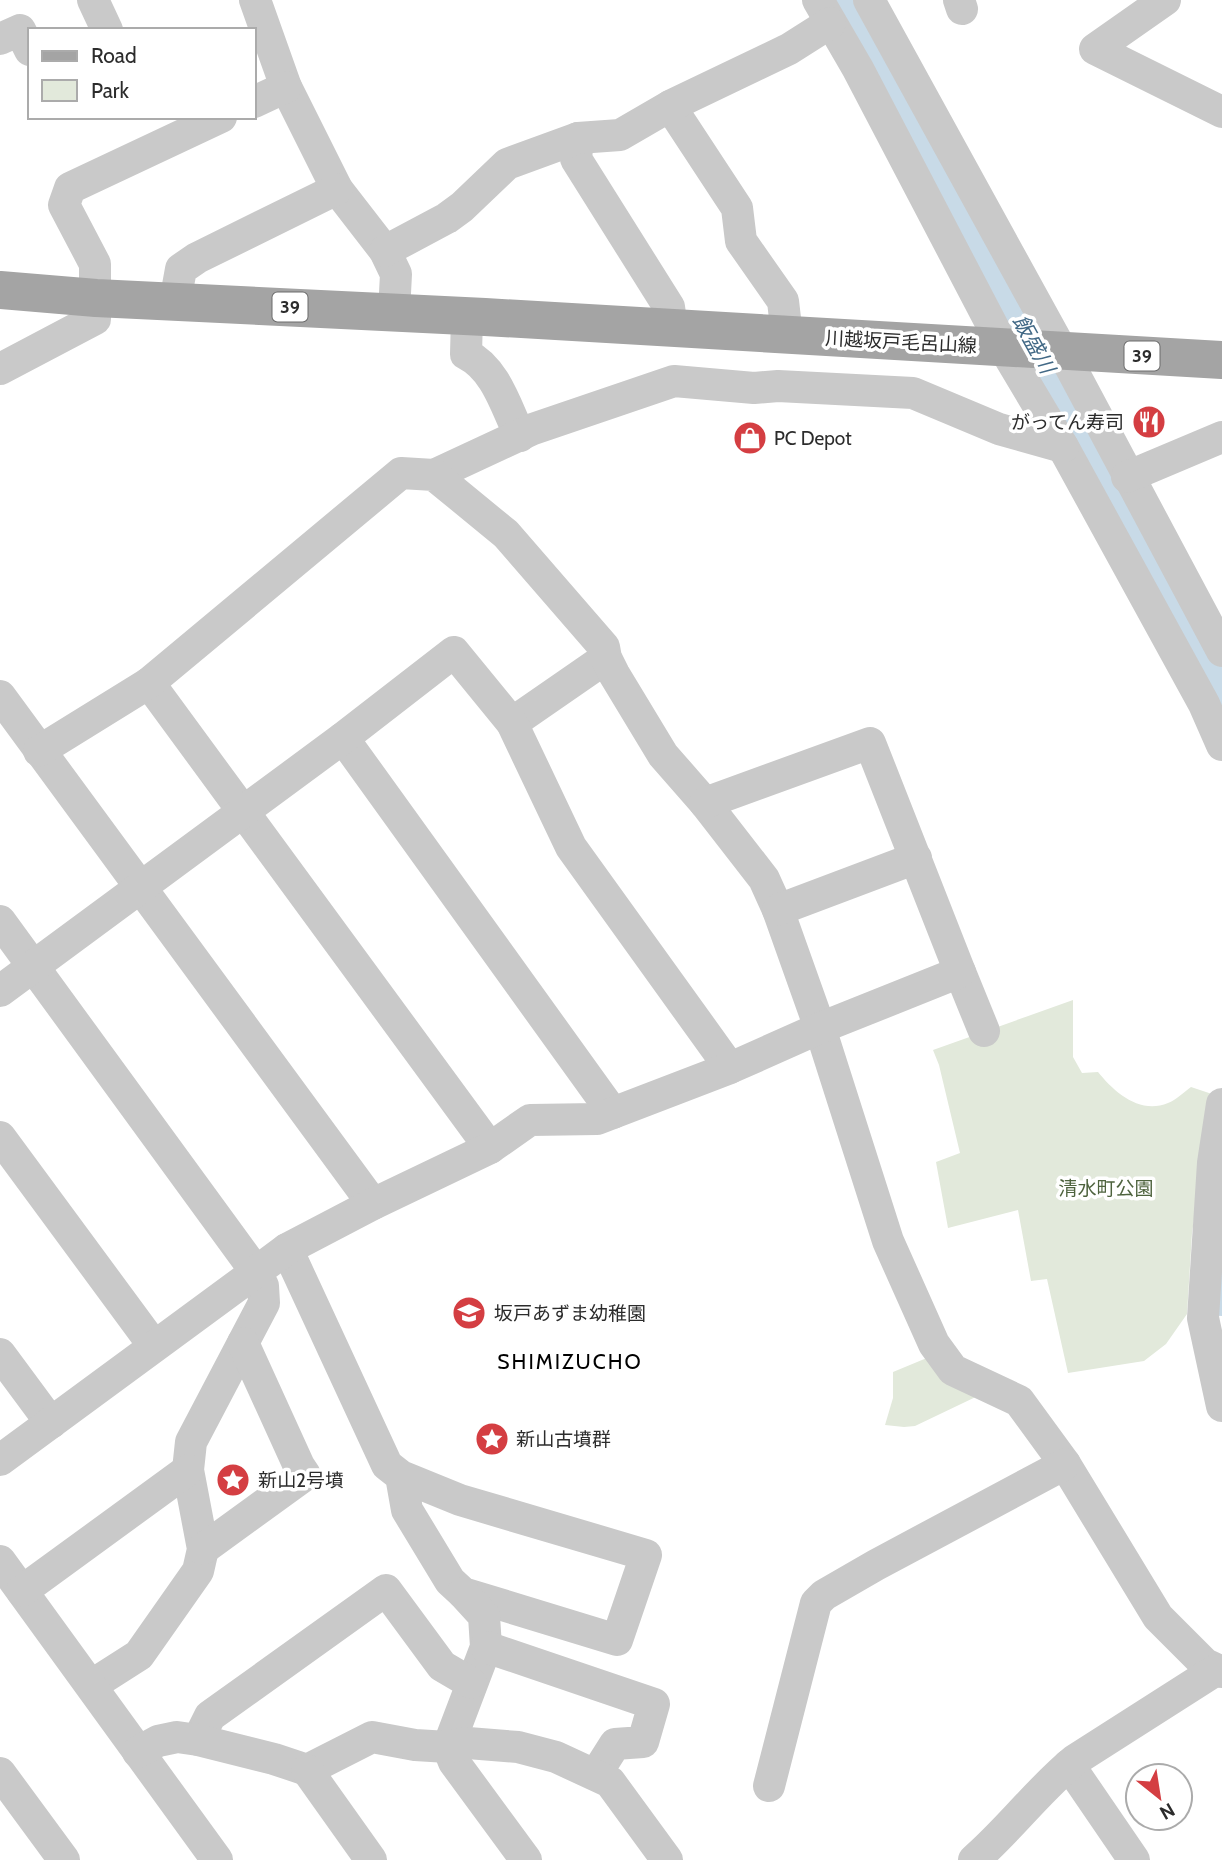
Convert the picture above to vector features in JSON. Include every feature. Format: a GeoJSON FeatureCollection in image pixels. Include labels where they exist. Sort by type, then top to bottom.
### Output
{"type":"FeatureCollection","features":[{"type":"Feature","properties":{"kind":"main road","name":"39"},"geometry":{"type":"LineString","coordinates":[[0,289],[96,298],[467,317]]}},
{"type":"Feature","properties":{"kind":"main road","name":"川越坂戸毛呂山線"},"geometry":{"type":"LineString","coordinates":[[467,317],[1222,360]]}},
{"type":"Feature","properties":{"kind":"street"},"geometry":{"type":"LineString","coordinates":[[93,0],[106,28]]}},
{"type":"Feature","properties":{"kind":"street"},"geometry":{"type":"LineString","coordinates":[[255,0],[286,87],[337,188],[385,251],[396,274],[394,313]]}},
{"type":"Feature","properties":{"kind":"street"},"geometry":{"type":"LineString","coordinates":[[869,0],[1062,351],[1127,478],[1222,651]]}},
{"type":"Feature","properties":{"kind":"street"},"geometry":{"type":"LineString","coordinates":[[1165,0],[1095,49],[1222,112]]}},
{"type":"Feature","properties":{"kind":"street"},"geometry":{"type":"LineString","coordinates":[[385,251],[447,218],[507,164],[578,138],[620,135],[670,106],[789,49],[824,12],[858,69],[1004,348],[1063,447],[1204,704],[1222,745]]}},
{"type":"Feature","properties":{"kind":"street"},"geometry":{"type":"LineString","coordinates":[[0,39],[20,30],[28,46]]}},
{"type":"Feature","properties":{"kind":"street"},"geometry":{"type":"LineString","coordinates":[[256,101],[286,87]]}},
{"type":"Feature","properties":{"kind":"street"},"geometry":{"type":"LineString","coordinates":[[670,106],[737,208],[741,241],[782,301],[787,335]]}},
{"type":"Feature","properties":{"kind":"street"},"geometry":{"type":"LineString","coordinates":[[0,369],[95,319],[95,264],[64,205],[71,188],[217,119]]}},
{"type":"Feature","properties":{"kind":"street"},"geometry":{"type":"LineString","coordinates":[[578,138],[576,159],[669,307],[671,328]]}},
{"type":"Feature","properties":{"kind":"street"},"geometry":{"type":"LineString","coordinates":[[174,302],[181,269],[197,258],[337,188]]}},
{"type":"Feature","properties":{"kind":"street"},"geometry":{"type":"LineString","coordinates":[[467,317],[466,354],[488,370],[520,436]]}},
{"type":"Feature","properties":{"kind":"street"},"geometry":{"type":"LineString","coordinates":[[39,751],[149,683],[401,473],[434,475],[533,429],[674,381],[754,388],[778,386],[913,393],[999,429],[1063,447]]}},
{"type":"Feature","properties":{"kind":"street"},"geometry":{"type":"LineString","coordinates":[[1127,478],[1222,437]]}},
{"type":"Feature","properties":{"kind":"street"},"geometry":{"type":"LineString","coordinates":[[434,475],[506,534],[604,647],[606,658],[663,755],[705,803],[764,879],[778,910],[820,1028],[888,1241],[934,1344],[953,1370],[1019,1401],[1065,1464],[1158,1617],[1205,1664],[1219,1671]]}},
{"type":"Feature","properties":{"kind":"street"},"geometry":{"type":"LineString","coordinates":[[0,991],[343,738],[454,652],[512,723],[571,847],[730,1068]]}},
{"type":"Feature","properties":{"kind":"street"},"geometry":{"type":"LineString","coordinates":[[512,723],[606,658]]}},
{"type":"Feature","properties":{"kind":"street"},"geometry":{"type":"LineString","coordinates":[[149,683],[490,1148]]}},
{"type":"Feature","properties":{"kind":"street"},"geometry":{"type":"LineString","coordinates":[[0,696],[373,1204]]}},
{"type":"Feature","properties":{"kind":"street"},"geometry":{"type":"LineString","coordinates":[[343,738],[613,1113]]}},
{"type":"Feature","properties":{"kind":"street"},"geometry":{"type":"LineString","coordinates":[[705,803],[870,743],[984,1031]]}},
{"type":"Feature","properties":{"kind":"street"},"geometry":{"type":"LineString","coordinates":[[778,910],[915,858]]}},
{"type":"Feature","properties":{"kind":"street"},"geometry":{"type":"LineString","coordinates":[[0,921],[257,1272],[263,1286],[264,1303],[191,1442],[188,1470],[203,1549],[198,1571],[139,1655],[92,1685]]}},
{"type":"Feature","properties":{"kind":"street"},"geometry":{"type":"LineString","coordinates":[[0,1460],[287,1249],[490,1148],[530,1120],[597,1119],[730,1068],[820,1028],[960,972]]}},
{"type":"Feature","properties":{"kind":"street"},"geometry":{"type":"LineString","coordinates":[[1222,1104],[1213,1163],[1203,1318],[1222,1406]]}},
{"type":"Feature","properties":{"kind":"street"},"geometry":{"type":"LineString","coordinates":[[0,1137],[154,1346]]}},
{"type":"Feature","properties":{"kind":"street"},"geometry":{"type":"LineString","coordinates":[[287,1249],[387,1465],[401,1476],[460,1500],[646,1555],[617,1640],[463,1593]]}},
{"type":"Feature","properties":{"kind":"street"},"geometry":{"type":"LineString","coordinates":[[203,1549],[305,1475],[243,1343]]}},
{"type":"Feature","properties":{"kind":"street"},"geometry":{"type":"LineString","coordinates":[[0,1354],[51,1423]]}},
{"type":"Feature","properties":{"kind":"street"},"geometry":{"type":"LineString","coordinates":[[769,1786],[816,1603],[824,1595],[876,1565],[1065,1464]]}},
{"type":"Feature","properties":{"kind":"street"},"geometry":{"type":"LineString","coordinates":[[22,1591],[188,1470]]}},
{"type":"Feature","properties":{"kind":"street"},"geometry":{"type":"LineString","coordinates":[[401,1476],[407,1510],[450,1581],[484,1616],[486,1647],[448,1747],[454,1762],[526,1860]]}},
{"type":"Feature","properties":{"kind":"street"},"geometry":{"type":"LineString","coordinates":[[0,1561],[217,1860]]}},
{"type":"Feature","properties":{"kind":"street"},"geometry":{"type":"LineString","coordinates":[[198,1740],[210,1716],[386,1590],[442,1666],[471,1683]]}},
{"type":"Feature","properties":{"kind":"street"},"geometry":{"type":"LineString","coordinates":[[486,1647],[654,1704],[643,1742],[615,1744],[596,1774]]}},
{"type":"Feature","properties":{"kind":"street"},"geometry":{"type":"LineString","coordinates":[[974,1860],[996,1841],[1055,1776],[1069,1765],[1219,1671]]}},
{"type":"Feature","properties":{"kind":"street"},"geometry":{"type":"LineString","coordinates":[[138,1752],[158,1741],[177,1737],[274,1759],[307,1770],[371,1860]]}},
{"type":"Feature","properties":{"kind":"street"},"geometry":{"type":"LineString","coordinates":[[307,1770],[372,1737],[415,1745],[448,1747],[468,1743],[519,1747],[556,1757],[610,1782],[667,1860]]}},
{"type":"Feature","properties":{"kind":"street"},"geometry":{"type":"LineString","coordinates":[[1069,1765],[1135,1860]]}},
{"type":"Feature","properties":{"kind":"street"},"geometry":{"type":"LineString","coordinates":[[0,1773],[64,1860]]}},
{"type":"Feature","properties":{"kind":"green space","name":"清水町公園"},"geometry":{"type":"Polygon","coordinates":[[[1073,1000],[1073,1057],[1082,1073],[1098,1072],[1128,1100],[1148,1106],[1168,1103],[1191,1087],[1212,1094],[1192,1233],[1187,1314],[1166,1344],[1144,1361],[1068,1373],[1047,1279],[1031,1281],[1018,1210],[948,1228],[936,1162],[960,1153],[933,1050],[1073,1000]]]}},
{"type":"Feature","properties":{"kind":"green space"},"geometry":{"type":"Polygon","coordinates":[[[934,1355],[984,1393],[915,1426],[885,1425],[893,1398],[893,1372],[934,1355]]]}},
{"type":"Feature","properties":{"kind":"waterway","name":"飯盛川"},"geometry":{"type":"LineString","coordinates":[[846,0],[1096,464],[1222,689]]}},
{"type":"Feature","properties":{"kind":"waterway","name":"飯盛川"},"geometry":{"type":"LineString","coordinates":[[1222,1229],[1222,1295]]}},
{"type":"Feature","properties":{"kind":"place","name":"がってん寿司"},"geometry":{"type":"Point","coordinates":[1149,422]}},
{"type":"Feature","properties":{"kind":"place","name":"PC Depot"},"geometry":{"type":"Point","coordinates":[750,438]}},
{"type":"Feature","properties":{"kind":"place","name":"坂戸あずま幼稚園"},"geometry":{"type":"Point","coordinates":[469,1313]}},
{"type":"Feature","properties":{"kind":"place","name":"新山古墳群"},"geometry":{"type":"Point","coordinates":[492,1439]}},
{"type":"Feature","properties":{"kind":"place","name":"新山2号墳"},"geometry":{"type":"Point","coordinates":[233,1480]}},
{"type":"Feature","properties":{"kind":"district","name":"SHIMIZUCHO"},"geometry":{"type":"Point","coordinates":[570,1361]}}]}
